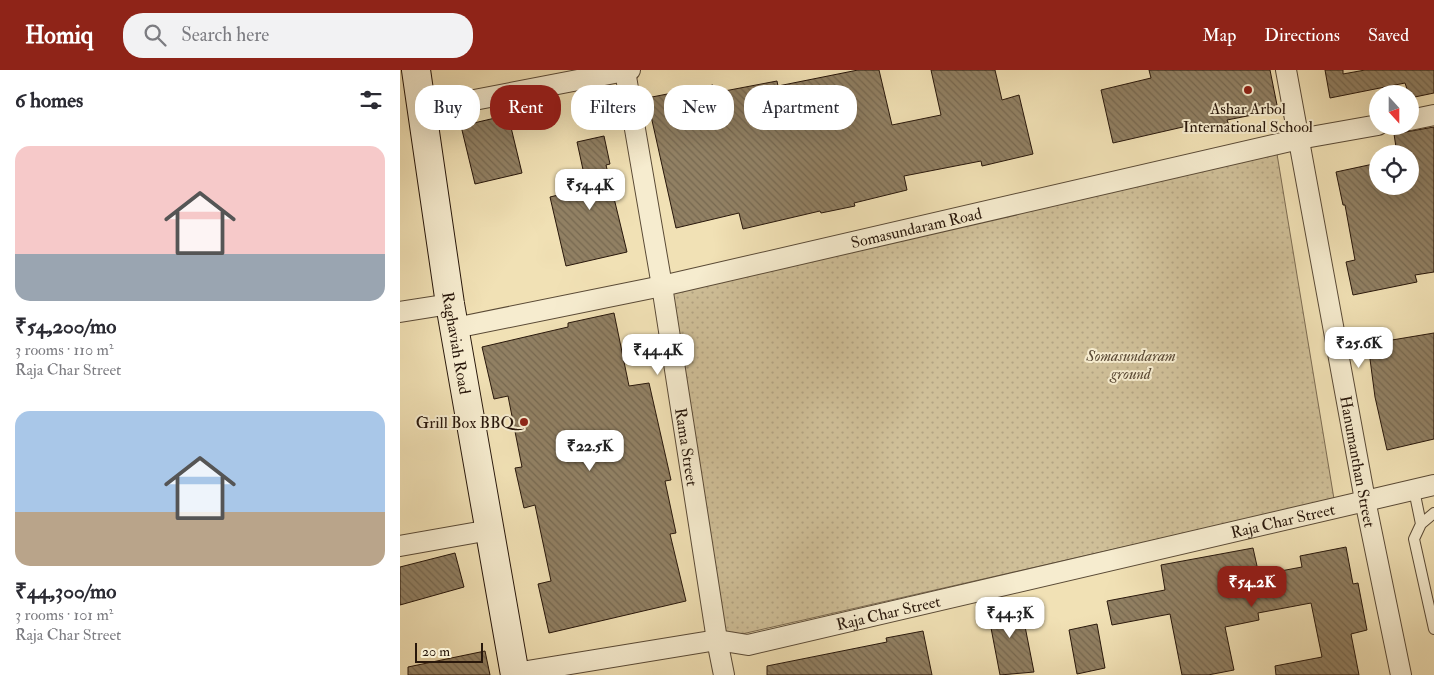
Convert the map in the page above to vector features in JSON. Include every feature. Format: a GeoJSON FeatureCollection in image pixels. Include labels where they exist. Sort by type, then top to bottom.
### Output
{"type":"FeatureCollection","features":[{"type":"Feature","properties":{"kind":"street","name":"Raghaviah Road"},"geometry":{"type":"LineString","coordinates":[[416,70],[418,85]]}},
{"type":"Feature","properties":{"kind":"street","name":"Hanumanthan Street"},"geometry":{"type":"LineString","coordinates":[[1286,70],[1365,500],[1401,675]]}},
{"type":"Feature","properties":{"kind":"street"},"geometry":{"type":"LineString","coordinates":[[480,99],[627,71]]}},
{"type":"Feature","properties":{"kind":"street","name":"Rama Street"},"geometry":{"type":"LineString","coordinates":[[627,71],[724,675]]}},
{"type":"Feature","properties":{"kind":"street"},"geometry":{"type":"LineString","coordinates":[[1419,118],[1434,116]]}},
{"type":"Feature","properties":{"kind":"street","name":"Somasundaram Road"},"geometry":{"type":"LineString","coordinates":[[400,312],[453,316],[662,286],[1299,139],[1369,127]]}},
{"type":"Feature","properties":{"kind":"street","name":"Raghaviah Road"},"geometry":{"type":"LineString","coordinates":[[425,130],[453,316],[515,674]]}},
{"type":"Feature","properties":{"kind":"street","name":"Raja Char Street"},"geometry":{"type":"LineString","coordinates":[[515,674],[717,640],[748,646],[1434,485]]}},
{"type":"Feature","properties":{"kind":"street"},"geometry":{"type":"LineString","coordinates":[[400,546],[490,530]]}},
{"type":"Feature","properties":{"kind":"lane"},"geometry":{"type":"LineString","coordinates":[[1414,490],[1421,524]]}},
{"type":"Feature","properties":{"kind":"lane"},"geometry":{"type":"LineString","coordinates":[[1434,513],[1421,524],[1414,539],[1434,629]]}},
{"type":"Feature","properties":{"kind":"green space","name":"Somasundaram ground"},"geometry":{"type":"Polygon","coordinates":[[[1276,148],[1334,499],[720,639],[656,291],[1276,148]]]}},
{"type":"Feature","properties":{"kind":"building"},"geometry":{"type":"Polygon","coordinates":[[[858,70],[879,70],[892,125],[941,115],[931,70],[995,70],[1002,100],[1019,95],[1033,154],[982,166],[981,161],[904,176],[907,190],[854,203],[855,206],[821,213],[820,211],[743,229],[739,213],[676,228],[654,129],[654,97],[664,95],[664,130],[734,130],[734,89],[744,87],[744,130],[857,130],[857,85],[783,85],[858,70]]]}},
{"type":"Feature","properties":{"kind":"building"},"geometry":{"type":"Polygon","coordinates":[[[1149,70],[1270,70],[1278,110],[1227,120],[1229,125],[1198,132],[1196,124],[1113,143],[1101,90],[1151,78],[1149,70]]]}},
{"type":"Feature","properties":{"kind":"building"},"geometry":{"type":"Polygon","coordinates":[[[1325,70],[1343,70],[1343,74],[1365,70],[1434,70],[1434,93],[1419,96],[1419,85],[1406,85],[1405,83],[1369,85],[1369,90],[1330,98],[1325,70]]]}},
{"type":"Feature","properties":{"kind":"building"},"geometry":{"type":"Polygon","coordinates":[[[777,81],[778,85],[756,85],[777,81]]]}},
{"type":"Feature","properties":{"kind":"building"},"geometry":{"type":"Polygon","coordinates":[[[490,119],[490,130],[512,130],[522,173],[475,184],[462,130],[480,130],[480,122],[490,119]]]}},
{"type":"Feature","properties":{"kind":"building"},"geometry":{"type":"Polygon","coordinates":[[[1434,127],[1434,272],[1415,275],[1417,282],[1353,295],[1346,262],[1355,260],[1345,205],[1343,205],[1336,172],[1369,165],[1369,195],[1419,195],[1419,145],[1396,145],[1394,135],[1419,135],[1419,130],[1434,127]]]}},
{"type":"Feature","properties":{"kind":"building"},"geometry":{"type":"Polygon","coordinates":[[[604,136],[610,164],[606,165],[627,252],[566,266],[550,197],[587,188],[577,142],[604,136]]]}},
{"type":"Feature","properties":{"kind":"building"},"geometry":{"type":"Polygon","coordinates":[[[614,313],[629,386],[649,383],[671,480],[665,481],[676,533],[670,534],[686,601],[549,633],[538,584],[551,581],[535,505],[524,508],[515,468],[522,467],[508,396],[494,399],[482,347],[568,327],[568,323],[614,313]]]}},
{"type":"Feature","properties":{"kind":"building"},"geometry":{"type":"Polygon","coordinates":[[[1434,333],[1434,439],[1387,450],[1375,397],[1368,344],[1434,333]]]}},
{"type":"Feature","properties":{"kind":"building"},"geometry":{"type":"Polygon","coordinates":[[[1346,547],[1353,584],[1358,583],[1367,630],[1351,634],[1359,675],[1276,675],[1275,666],[1322,657],[1311,603],[1258,613],[1259,620],[1225,627],[1234,670],[1208,675],[1182,675],[1170,614],[1112,625],[1107,601],[1165,590],[1161,565],[1253,548],[1259,575],[1302,567],[1300,556],[1346,547]]]}},
{"type":"Feature","properties":{"kind":"building"},"geometry":{"type":"Polygon","coordinates":[[[455,553],[464,587],[400,605],[400,567],[455,553]]]}},
{"type":"Feature","properties":{"kind":"building"},"geometry":{"type":"Polygon","coordinates":[[[1020,601],[1034,672],[1000,675],[987,607],[1020,601]]]}},
{"type":"Feature","properties":{"kind":"building"},"geometry":{"type":"Polygon","coordinates":[[[1097,624],[1105,668],[1077,674],[1069,630],[1097,624]]]}},
{"type":"Feature","properties":{"kind":"building"},"geometry":{"type":"Polygon","coordinates":[[[923,631],[932,675],[767,675],[767,666],[887,642],[886,638],[923,631]]]}},
{"type":"Feature","properties":{"kind":"building"},"geometry":{"type":"Polygon","coordinates":[[[485,651],[490,675],[408,675],[408,667],[485,651]]]}},
{"type":"Feature","properties":{"kind":"place","name":"Ashar Arbol International School"},"geometry":{"type":"Point","coordinates":[1248,90]}},
{"type":"Feature","properties":{"kind":"place","name":"Grill Box BBQ"},"geometry":{"type":"Point","coordinates":[524,422]}}]}
